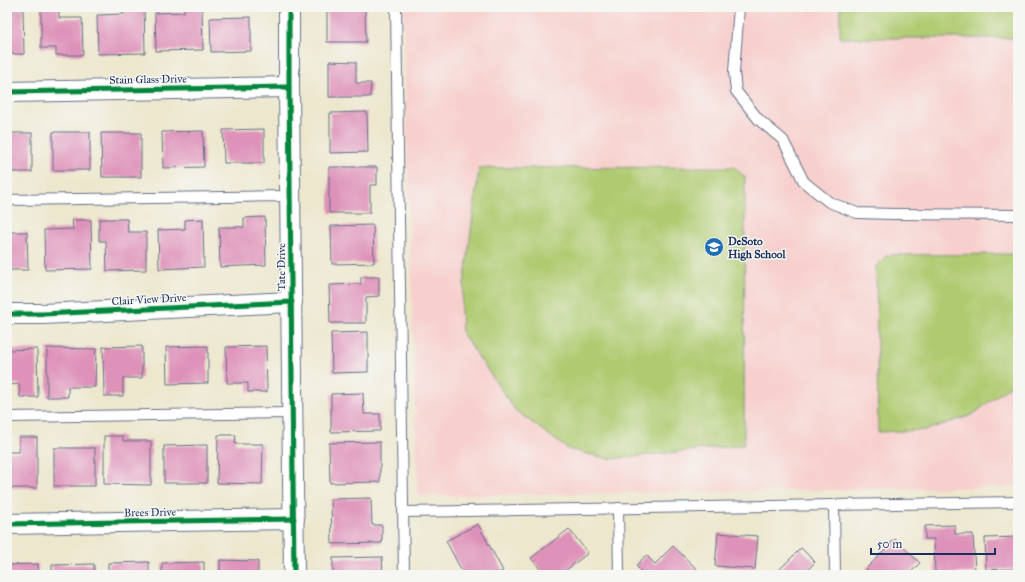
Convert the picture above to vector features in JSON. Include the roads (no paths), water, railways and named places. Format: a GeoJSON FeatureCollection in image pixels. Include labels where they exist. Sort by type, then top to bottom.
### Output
{"type":"FeatureCollection","features":[{"type":"Feature","properties":{"kind":"street","name":"Tate Drive"},"geometry":{"type":"LineString","coordinates":[[290,7],[289,87],[294,575]]}},
{"type":"Feature","properties":{"kind":"street","name":"Stain Glass Drive"},"geometry":{"type":"LineString","coordinates":[[7,92],[289,87]]}},
{"type":"Feature","properties":{"kind":"street","name":"Clair View Drive"},"geometry":{"type":"LineString","coordinates":[[7,314],[43,314],[292,302]]}},
{"type":"Feature","properties":{"kind":"street","name":"Brees Drive"},"geometry":{"type":"LineString","coordinates":[[7,524],[294,520]]}},
{"type":"Feature","properties":{"kind":"lane"},"geometry":{"type":"LineString","coordinates":[[396,7],[404,575]]}},
{"type":"Feature","properties":{"kind":"lane"},"geometry":{"type":"LineString","coordinates":[[739,7],[734,72],[736,91],[759,120],[783,140],[804,182],[829,202],[857,213],[1018,215]]}},
{"type":"Feature","properties":{"kind":"lane"},"geometry":{"type":"LineString","coordinates":[[7,200],[291,196]]}},
{"type":"Feature","properties":{"kind":"lane"},"geometry":{"type":"LineString","coordinates":[[7,417],[293,413]]}},
{"type":"Feature","properties":{"kind":"lane"},"geometry":{"type":"LineString","coordinates":[[403,512],[1018,502]]}},
{"type":"Feature","properties":{"kind":"lane"},"geometry":{"type":"LineString","coordinates":[[834,505],[834,575]]}},
{"type":"Feature","properties":{"kind":"lane"},"geometry":{"type":"LineString","coordinates":[[618,508],[619,575]]}},
{"type":"Feature","properties":{"kind":"place","name":"DeSoto High School"},"geometry":{"type":"Point","coordinates":[714,247]}}]}
